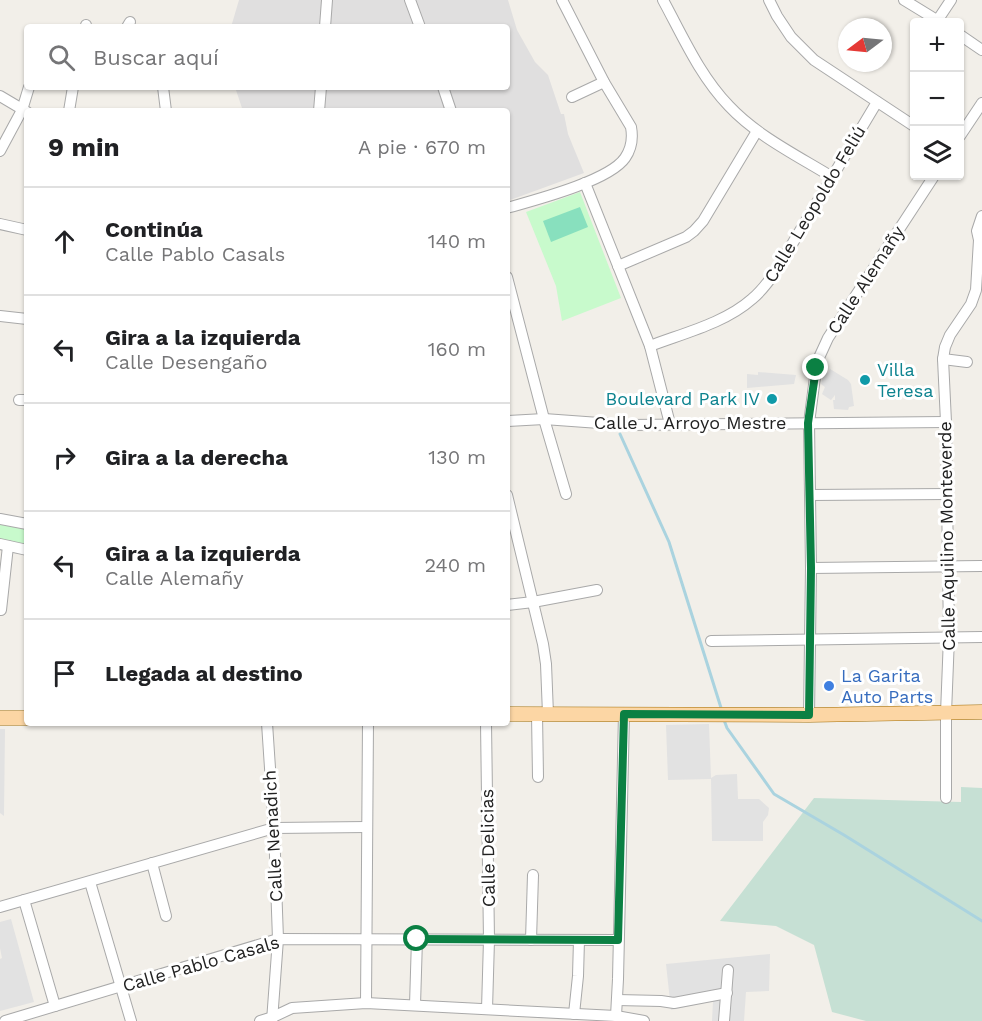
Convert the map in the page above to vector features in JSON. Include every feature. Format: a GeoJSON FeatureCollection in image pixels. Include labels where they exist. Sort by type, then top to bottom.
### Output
{"type":"FeatureCollection","features":[{"type":"Feature","properties":{"kind":"main road"},"geometry":{"type":"LineString","coordinates":[[510,714],[809,715],[982,712]]}},
{"type":"Feature","properties":{"kind":"main road"},"geometry":{"type":"LineString","coordinates":[[0,718],[24,718]]}},
{"type":"Feature","properties":{"kind":"street"},"geometry":{"type":"LineString","coordinates":[[326,24],[327,0]]}},
{"type":"Feature","properties":{"kind":"street"},"geometry":{"type":"LineString","coordinates":[[410,0],[419,24]]}},
{"type":"Feature","properties":{"kind":"street"},"geometry":{"type":"LineString","coordinates":[[510,207],[585,183],[611,170],[627,156],[632,144],[631,127],[604,82],[562,0]]}},
{"type":"Feature","properties":{"kind":"street"},"geometry":{"type":"LineString","coordinates":[[663,0],[704,76],[730,107],[757,131],[832,177]]}},
{"type":"Feature","properties":{"kind":"street"},"geometry":{"type":"LineString","coordinates":[[769,0],[783,26],[814,60],[910,123]]}},
{"type":"Feature","properties":{"kind":"street"},"geometry":{"type":"LineString","coordinates":[[904,0],[933,18]]}},
{"type":"Feature","properties":{"kind":"street"},"geometry":{"type":"LineString","coordinates":[[941,18],[951,0]]}},
{"type":"Feature","properties":{"kind":"street"},"geometry":{"type":"LineString","coordinates":[[964,38],[982,50]]}},
{"type":"Feature","properties":{"kind":"street"},"geometry":{"type":"LineString","coordinates":[[572,97],[604,82]]}},
{"type":"Feature","properties":{"kind":"street"},"geometry":{"type":"LineString","coordinates":[[26,108],[28,90]]}},
{"type":"Feature","properties":{"kind":"street"},"geometry":{"type":"LineString","coordinates":[[70,108],[72,90]]}},
{"type":"Feature","properties":{"kind":"street"},"geometry":{"type":"LineString","coordinates":[[163,90],[166,108]]}},
{"type":"Feature","properties":{"kind":"street"},"geometry":{"type":"LineString","coordinates":[[320,108],[321,90]]}},
{"type":"Feature","properties":{"kind":"street"},"geometry":{"type":"LineString","coordinates":[[444,90],[451,108]]}},
{"type":"Feature","properties":{"kind":"street"},"geometry":{"type":"LineString","coordinates":[[0,96],[24,110]]}},
{"type":"Feature","properties":{"kind":"street","name":"Calle Leopoldo Feliú"},"geometry":{"type":"LineString","coordinates":[[650,346],[723,318],[751,301],[764,288],[877,102]]}},
{"type":"Feature","properties":{"kind":"street"},"geometry":{"type":"LineString","coordinates":[[964,130],[982,103]]}},
{"type":"Feature","properties":{"kind":"street"},"geometry":{"type":"LineString","coordinates":[[0,151],[4,135],[24,112]]}},
{"type":"Feature","properties":{"kind":"street"},"geometry":{"type":"LineString","coordinates":[[618,266],[686,237],[694,231],[703,221],[757,131]]}},
{"type":"Feature","properties":{"kind":"street","name":"Calle Alemañy"},"geometry":{"type":"LineString","coordinates":[[809,715],[811,568],[808,423],[817,362],[828,338],[931,180]]}},
{"type":"Feature","properties":{"kind":"street"},"geometry":{"type":"LineString","coordinates":[[585,183],[650,346],[670,424]]}},
{"type":"Feature","properties":{"kind":"street","name":"Calle Aquilino Monteverde"},"geometry":{"type":"LineString","coordinates":[[946,798],[949,637],[943,360],[950,335],[972,304],[976,290],[979,240],[977,231],[982,216]]}},
{"type":"Feature","properties":{"kind":"street"},"geometry":{"type":"LineString","coordinates":[[0,224],[24,229]]}},
{"type":"Feature","properties":{"kind":"street"},"geometry":{"type":"LineString","coordinates":[[510,289],[566,494]]}},
{"type":"Feature","properties":{"kind":"street"},"geometry":{"type":"LineString","coordinates":[[0,316],[24,319]]}},
{"type":"Feature","properties":{"kind":"street"},"geometry":{"type":"LineString","coordinates":[[943,360],[967,362]]}},
{"type":"Feature","properties":{"kind":"street","name":"Calle J. Arroyo Mestre"},"geometry":{"type":"LineString","coordinates":[[510,421],[544,419],[627,425],[946,422]]}},
{"type":"Feature","properties":{"kind":"street"},"geometry":{"type":"LineString","coordinates":[[810,495],[947,494]]}},
{"type":"Feature","properties":{"kind":"street"},"geometry":{"type":"LineString","coordinates":[[510,507],[546,664],[538,777]]}},
{"type":"Feature","properties":{"kind":"street"},"geometry":{"type":"LineString","coordinates":[[0,519],[24,523]]}},
{"type":"Feature","properties":{"kind":"street"},"geometry":{"type":"LineString","coordinates":[[1,610],[4,545],[24,549]]}},
{"type":"Feature","properties":{"kind":"street"},"geometry":{"type":"LineString","coordinates":[[811,568],[981,567]]}},
{"type":"Feature","properties":{"kind":"street"},"geometry":{"type":"LineString","coordinates":[[510,605],[597,590]]}},
{"type":"Feature","properties":{"kind":"street"},"geometry":{"type":"LineString","coordinates":[[711,641],[982,638]]}},
{"type":"Feature","properties":{"kind":"street"},"geometry":{"type":"LineString","coordinates":[[616,1016],[624,714]]}},
{"type":"Feature","properties":{"kind":"street","name":"Calle Nenadich"},"geometry":{"type":"LineString","coordinates":[[267,726],[278,939],[273,1019]]}},
{"type":"Feature","properties":{"kind":"street"},"geometry":{"type":"LineString","coordinates":[[366,1003],[368,726]]}},
{"type":"Feature","properties":{"kind":"street","name":"Calle Delicias"},"geometry":{"type":"LineString","coordinates":[[486,726],[489,940],[487,1009]]}},
{"type":"Feature","properties":{"kind":"street"},"geometry":{"type":"LineString","coordinates":[[0,907],[274,828],[367,827]]}},
{"type":"Feature","properties":{"kind":"street"},"geometry":{"type":"LineString","coordinates":[[152,863],[166,916]]}},
{"type":"Feature","properties":{"kind":"street"},"geometry":{"type":"LineString","coordinates":[[531,940],[533,874]]}},
{"type":"Feature","properties":{"kind":"street"},"geometry":{"type":"LineString","coordinates":[[90,882],[130,1021]]}},
{"type":"Feature","properties":{"kind":"street"},"geometry":{"type":"LineString","coordinates":[[24,900],[55,1006]]}},
{"type":"Feature","properties":{"kind":"street","name":"Calle Pablo Casals"},"geometry":{"type":"LineString","coordinates":[[5,1021],[278,939],[618,940]]}},
{"type":"Feature","properties":{"kind":"street"},"geometry":{"type":"LineString","coordinates":[[415,1005],[417,939]]}},
{"type":"Feature","properties":{"kind":"street"},"geometry":{"type":"LineString","coordinates":[[574,1014],[579,940]]}},
{"type":"Feature","properties":{"kind":"street"},"geometry":{"type":"LineString","coordinates":[[724,1021],[728,970]]}},
{"type":"Feature","properties":{"kind":"street"},"geometry":{"type":"LineString","coordinates":[[617,1000],[674,1003],[727,993]]}},
{"type":"Feature","properties":{"kind":"street"},"geometry":{"type":"LineString","coordinates":[[260,1021],[273,1019],[292,1008],[366,1003],[616,1016],[644,1021]]}},
{"type":"Feature","properties":{"kind":"shaded area"},"geometry":{"type":"Polygon","coordinates":[[[239,0],[508,0],[517,30],[535,62],[548,75],[584,173],[510,200],[510,108],[242,108],[236,90],[510,90],[510,24],[232,24],[239,0]]]}},
{"type":"Feature","properties":{"kind":"shaded area"},"geometry":{"type":"Polygon","coordinates":[[[830,369],[851,384],[854,406],[849,407],[848,410],[834,409],[835,395],[831,400],[822,394],[825,387],[821,384],[824,371],[828,373],[830,369]]]}},
{"type":"Feature","properties":{"kind":"shaded area"},"geometry":{"type":"Polygon","coordinates":[[[758,372],[796,375],[794,384],[747,388],[747,374],[758,375],[758,372]]]}},
{"type":"Feature","properties":{"kind":"shaded area"},"geometry":{"type":"Polygon","coordinates":[[[709,724],[711,778],[716,775],[737,774],[738,799],[759,799],[769,808],[768,815],[763,822],[763,841],[712,841],[711,779],[668,780],[666,725],[709,724]]]}},
{"type":"Feature","properties":{"kind":"shaded area"},"geometry":{"type":"Polygon","coordinates":[[[0,729],[5,729],[4,816],[0,813],[0,729]]]}},
{"type":"Feature","properties":{"kind":"shaded area"},"geometry":{"type":"Polygon","coordinates":[[[11,919],[34,1002],[0,1011],[0,959],[2,958],[0,922],[11,919]]]}},
{"type":"Feature","properties":{"kind":"shaded area"},"geometry":{"type":"Polygon","coordinates":[[[770,954],[769,991],[746,992],[744,1021],[712,1021],[713,1001],[671,1010],[666,964],[770,954]]]}},
{"type":"Feature","properties":{"kind":"green space"},"geometry":{"type":"Polygon","coordinates":[[[580,192],[621,298],[562,321],[556,286],[526,212],[580,192]]]}},
{"type":"Feature","properties":{"kind":"green space"},"geometry":{"type":"Polygon","coordinates":[[[580,207],[588,227],[551,242],[543,221],[580,207]]]}},
{"type":"Feature","properties":{"kind":"green space"},"geometry":{"type":"Polygon","coordinates":[[[0,523],[24,528],[24,544],[0,539],[0,523]]]}},
{"type":"Feature","properties":{"kind":"green space"},"geometry":{"type":"Polygon","coordinates":[[[961,787],[982,788],[982,1021],[866,1021],[832,1012],[814,945],[776,926],[720,921],[814,798],[961,802],[961,787]]]}},
{"type":"Feature","properties":{"kind":"waterway"},"geometry":{"type":"LineString","coordinates":[[620,434],[669,542],[722,711]]}},
{"type":"Feature","properties":{"kind":"waterway"},"geometry":{"type":"LineString","coordinates":[[724,720],[727,728],[774,794],[982,921]]}},
{"type":"Feature","properties":{"kind":"place","name":"Villa Teresa"},"geometry":{"type":"Point","coordinates":[865,380]}},
{"type":"Feature","properties":{"kind":"place","name":"Boulevard Park IV"},"geometry":{"type":"Point","coordinates":[772,399]}},
{"type":"Feature","properties":{"kind":"place","name":"La Garita Auto Parts"},"geometry":{"type":"Point","coordinates":[829,686]}},
{"type":"Feature","properties":{"kind":"route"},"geometry":{"type":"LineString","coordinates":[[417,939],[618,940],[624,714],[809,715],[811,568],[808,423],[816,368]]}}]}
